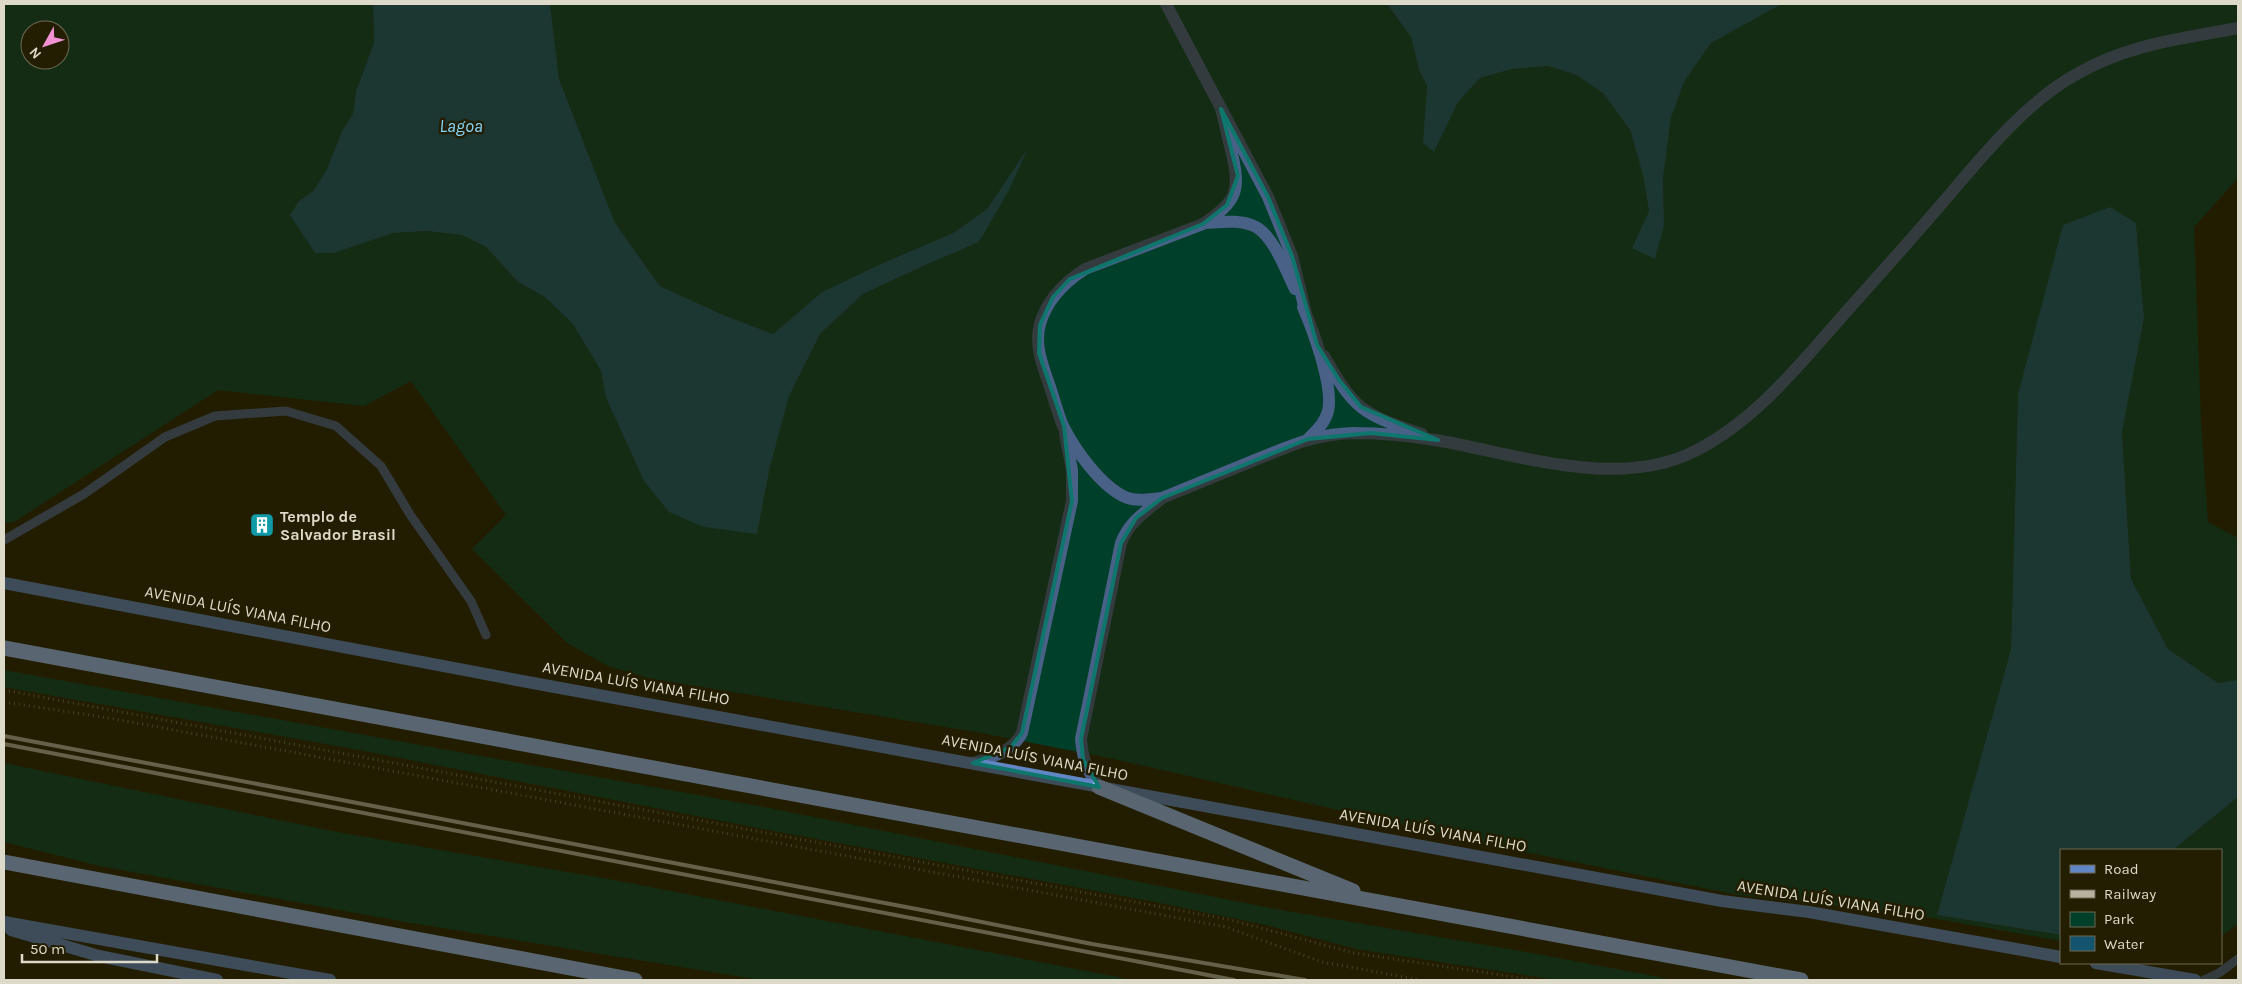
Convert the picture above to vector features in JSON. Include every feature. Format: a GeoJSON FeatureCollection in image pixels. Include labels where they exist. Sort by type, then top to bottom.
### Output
{"type":"FeatureCollection","features":[{"type":"Feature","properties":{"kind":"highway"},"geometry":{"type":"LineString","coordinates":[[4,648],[1801,980]]}},
{"type":"Feature","properties":{"kind":"highway"},"geometry":{"type":"LineString","coordinates":[[1099,787],[1382,903]]}},
{"type":"Feature","properties":{"kind":"highway"},"geometry":{"type":"LineString","coordinates":[[4,862],[635,980]]}},
{"type":"Feature","properties":{"kind":"main road","name":"AVENIDA LUÍS VIANA FILHO"},"geometry":{"type":"LineString","coordinates":[[4,583],[533,683],[1722,901],[1809,912],[2060,956]]}},
{"type":"Feature","properties":{"kind":"main road"},"geometry":{"type":"LineString","coordinates":[[4,922],[330,980]]}},
{"type":"Feature","properties":{"kind":"main road"},"geometry":{"type":"LineString","coordinates":[[4,928],[99,956],[217,980]]}},
{"type":"Feature","properties":{"kind":"main road"},"geometry":{"type":"LineString","coordinates":[[2102,964],[2195,980]]}},
{"type":"Feature","properties":{"kind":"street"},"geometry":{"type":"LineString","coordinates":[[1166,4],[1268,197],[1292,256],[1306,314]]}},
{"type":"Feature","properties":{"kind":"street"},"geometry":{"type":"LineString","coordinates":[[1099,787],[1089,773],[1083,759],[1081,739],[1121,543],[1125,531],[1136,518],[1162,498],[1308,439],[1349,434],[1371,433],[1438,440],[1555,465],[1617,469],[1653,465],[1690,454],[1721,438],[1758,408],[1808,355],[1979,159],[2027,112],[2060,84],[2094,65],[2156,42],[2238,28]]}},
{"type":"Feature","properties":{"kind":"street"},"geometry":{"type":"LineString","coordinates":[[973,763],[996,756],[1010,747],[1022,733],[1072,501],[1072,470],[1064,426],[1039,353],[1040,325],[1054,297],[1070,279],[1085,269],[1203,224],[1220,213],[1227,205],[1237,184],[1238,176],[1221,109]]}},
{"type":"Feature","properties":{"kind":"street"},"geometry":{"type":"LineString","coordinates":[[1203,224],[1230,221],[1256,226],[1264,233],[1276,250],[1306,314],[1317,345],[1329,402],[1325,420],[1308,439]]}},
{"type":"Feature","properties":{"kind":"street"},"geometry":{"type":"LineString","coordinates":[[1317,345],[1339,380],[1361,407],[1376,416],[1438,440]]}},
{"type":"Feature","properties":{"kind":"street"},"geometry":{"type":"LineString","coordinates":[[1064,426],[1092,470],[1116,492],[1126,498],[1139,500],[1162,498]]}},
{"type":"Feature","properties":{"kind":"lane"},"geometry":{"type":"LineString","coordinates":[[4,540],[84,494],[165,437],[215,416],[286,410],[336,426],[381,466],[411,516],[470,601],[486,635]]}},
{"type":"Feature","properties":{"kind":"lane"},"geometry":{"type":"LineString","coordinates":[[2204,980],[2219,973],[2238,959]]}},
{"type":"Feature","properties":{"kind":"path"},"geometry":{"type":"LineString","coordinates":[[4,690],[1231,920],[1354,953],[1535,980]]}},
{"type":"Feature","properties":{"kind":"path"},"geometry":{"type":"LineString","coordinates":[[4,702],[115,719],[1226,927],[1322,962],[1420,980]]}},
{"type":"Feature","properties":{"kind":"highlighted area"},"geometry":{"type":"Polygon","coordinates":[[[1221,109],[1268,197],[1292,256],[1317,345],[1339,380],[1361,407],[1438,440],[1371,433],[1308,439],[1162,498],[1136,518],[1121,543],[1081,739],[1083,759],[1099,787],[973,763],[1011,747],[1022,733],[1072,501],[1064,426],[1039,353],[1040,325],[1053,297],[1070,279],[1203,224],[1227,205],[1238,176],[1221,109]]]}},
{"type":"Feature","properties":{"kind":"green space"},"geometry":{"type":"Polygon","coordinates":[[[4,4],[373,4],[374,43],[356,91],[353,114],[342,131],[327,169],[313,191],[299,201],[291,215],[315,253],[334,253],[393,233],[427,231],[462,235],[486,247],[518,282],[545,297],[573,324],[601,371],[606,398],[644,481],[757,534],[770,467],[789,395],[820,334],[863,294],[979,242],[1026,152],[987,209],[953,233],[822,292],[773,334],[721,314],[660,286],[615,223],[559,79],[550,4],[1387,4],[1411,37],[1419,70],[1427,86],[1425,114],[1434,151],[1458,102],[1480,78],[1512,69],[1548,66],[1576,75],[1603,93],[1630,130],[1643,175],[1649,211],[1632,248],[1664,225],[1663,178],[1671,118],[1684,82],[1711,43],[1782,4],[2238,4],[2238,178],[2194,227],[2201,422],[2208,522],[2238,538],[2238,680],[2218,683],[2168,649],[2131,579],[2122,431],[2144,318],[2136,223],[2018,394],[2011,649],[1937,915],[2060,935],[2060,941],[1915,915],[1738,895],[1505,848],[1114,759],[976,732],[648,678],[608,666],[567,643],[472,549],[506,515],[411,381],[364,406],[218,390],[14,522],[4,523],[4,4]]]}},
{"type":"Feature","properties":{"kind":"green space"},"geometry":{"type":"Polygon","coordinates":[[[4,670],[764,807],[1270,908],[1675,980],[1557,980],[1356,949],[1266,925],[1155,902],[758,828],[359,750],[4,687],[4,670]]]}},
{"type":"Feature","properties":{"kind":"green space"},"geometry":{"type":"Polygon","coordinates":[[[4,763],[337,832],[614,880],[1133,980],[761,980],[405,922],[100,866],[4,842],[4,763]]]}},
{"type":"Feature","properties":{"kind":"green space"},"geometry":{"type":"Polygon","coordinates":[[[2238,797],[2238,924],[2222,935],[2222,849],[2174,849],[2238,797]]]}},
{"type":"Feature","properties":{"kind":"water","name":"Lagoa"},"geometry":{"type":"Polygon","coordinates":[[[373,4],[550,4],[559,79],[615,223],[660,286],[721,314],[773,334],[822,292],[953,233],[987,209],[1028,148],[1008,192],[979,242],[863,294],[820,334],[789,396],[770,467],[757,534],[704,527],[669,512],[644,481],[606,398],[601,371],[573,324],[545,297],[518,282],[486,247],[462,235],[427,231],[393,233],[334,253],[315,253],[290,215],[299,201],[313,191],[327,169],[342,131],[353,114],[356,91],[374,43],[373,4]]]}},
{"type":"Feature","properties":{"kind":"water"},"geometry":{"type":"Polygon","coordinates":[[[1387,4],[1782,4],[1711,43],[1684,82],[1671,118],[1663,178],[1664,225],[1655,259],[1632,248],[1649,211],[1643,175],[1630,130],[1603,93],[1576,75],[1548,66],[1512,69],[1480,78],[1458,102],[1434,152],[1423,143],[1427,86],[1419,70],[1411,37],[1387,4]]]}},
{"type":"Feature","properties":{"kind":"water"},"geometry":{"type":"Polygon","coordinates":[[[2110,207],[2136,223],[2144,318],[2122,432],[2131,579],[2168,649],[2218,683],[2238,680],[2238,797],[2174,849],[2060,849],[2060,935],[1937,915],[2011,649],[2018,394],[2063,225],[2110,207]]]}},
{"type":"Feature","properties":{"kind":"railway"},"geometry":{"type":"LineString","coordinates":[[4,736],[1092,944],[1305,980]]}},
{"type":"Feature","properties":{"kind":"railway"},"geometry":{"type":"LineString","coordinates":[[4,744],[1234,980]]}},
{"type":"Feature","properties":{"kind":"place","name":"Templo de Salvador Brasil"},"geometry":{"type":"Point","coordinates":[262,525]}}]}
